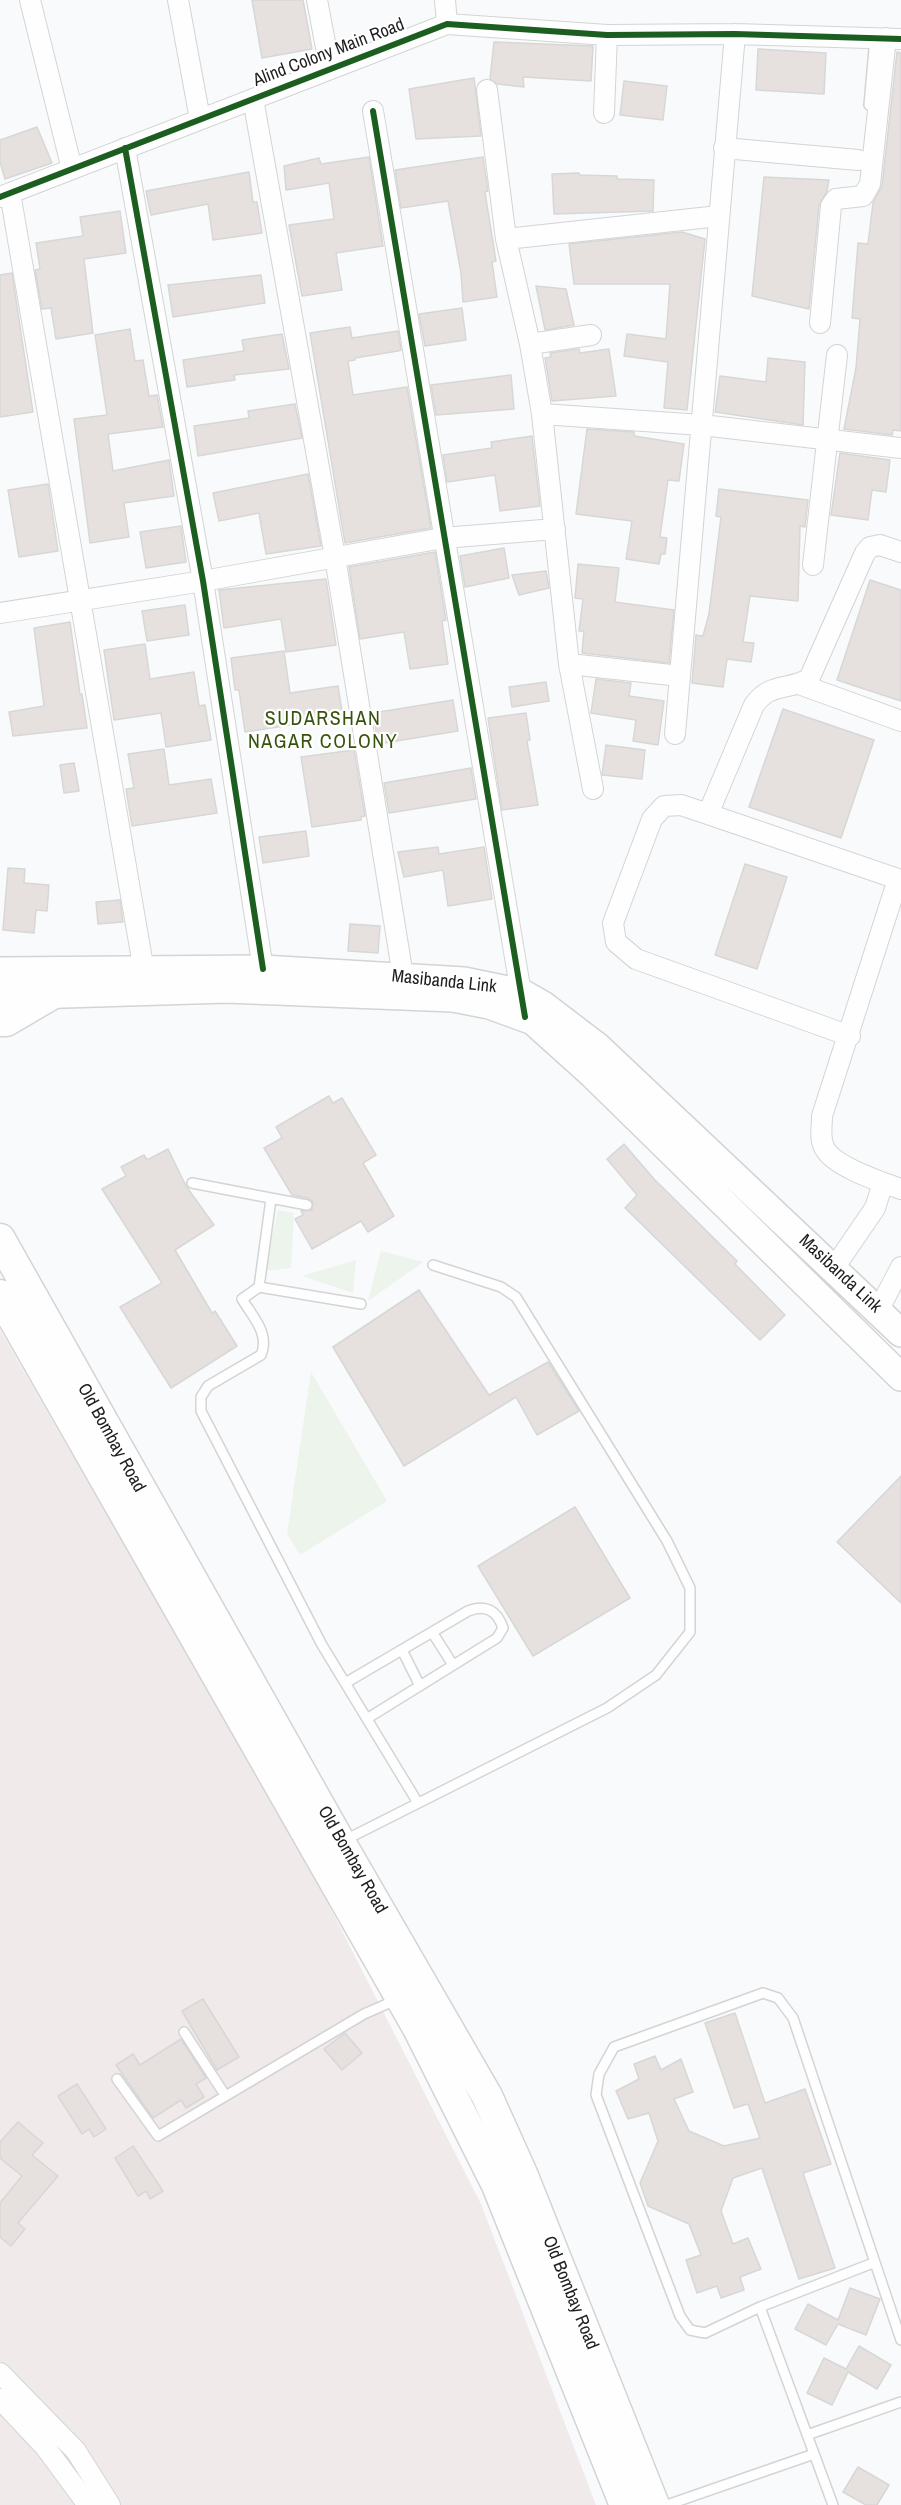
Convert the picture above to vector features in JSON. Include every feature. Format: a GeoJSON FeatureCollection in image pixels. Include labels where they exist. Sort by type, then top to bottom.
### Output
{"type":"FeatureCollection","features":[{"type":"Feature","properties":{"kind":"main road"},"geometry":{"type":"LineString","coordinates":[[0,950],[49,983]]}},
{"type":"Feature","properties":{"kind":"main road","name":"Masibanda Link"},"geometry":{"type":"LineString","coordinates":[[0,971],[49,983],[144,971],[263,969],[403,976],[464,981],[523,1005],[543,1005],[598,1047],[611,1076],[834,1268],[879,1309],[901,1333]]}},
{"type":"Feature","properties":{"kind":"main road"},"geometry":{"type":"LineString","coordinates":[[0,996],[49,983],[453,998],[523,1005]]}},
{"type":"Feature","properties":{"kind":"main road"},"geometry":{"type":"LineString","coordinates":[[0,1021],[6,1021],[49,983]]}},
{"type":"Feature","properties":{"kind":"main road"},"geometry":{"type":"LineString","coordinates":[[611,1076],[901,1377]]}},
{"type":"Feature","properties":{"kind":"main road","name":"Old Bombay Road"},"geometry":{"type":"LineString","coordinates":[[0,1239],[340,1842],[488,2096],[523,2176],[654,2505]]}},
{"type":"Feature","properties":{"kind":"main road","name":"Old Bombay Road"},"geometry":{"type":"LineString","coordinates":[[0,1295],[401,1997],[456,2099],[497,2185],[625,2505]]}},
{"type":"Feature","properties":{"kind":"street"},"geometry":{"type":"LineString","coordinates":[[30,0],[72,169]]}},
{"type":"Feature","properties":{"kind":"street"},"geometry":{"type":"LineString","coordinates":[[178,0],[200,119]]}},
{"type":"Feature","properties":{"kind":"street"},"geometry":{"type":"LineString","coordinates":[[317,0],[330,69]]}},
{"type":"Feature","properties":{"kind":"street"},"geometry":{"type":"LineString","coordinates":[[445,0],[447,24]]}},
{"type":"Feature","properties":{"kind":"street","name":"Alind Colony Main Road"},"geometry":{"type":"LineString","coordinates":[[5,195],[447,24],[607,35],[735,34],[887,39]]}},
{"type":"Feature","properties":{"kind":"street"},"geometry":{"type":"LineString","coordinates":[[675,734],[735,34]]}},
{"type":"Feature","properties":{"kind":"street"},"geometry":{"type":"LineString","coordinates":[[604,112],[607,35]]}},
{"type":"Feature","properties":{"kind":"street"},"geometry":{"type":"LineString","coordinates":[[820,323],[831,206],[836,199],[864,196],[868,192],[887,39]]}},
{"type":"Feature","properties":{"kind":"street"},"geometry":{"type":"LineString","coordinates":[[487,90],[506,239],[530,344],[542,414],[568,664],[593,789]]}},
{"type":"Feature","properties":{"kind":"street"},"geometry":{"type":"LineString","coordinates":[[253,99],[335,557],[403,976]]}},
{"type":"Feature","properties":{"kind":"street"},"geometry":{"type":"LineString","coordinates":[[373,111],[523,1005]]}},
{"type":"Feature","properties":{"kind":"street"},"geometry":{"type":"LineString","coordinates":[[125,148],[203,581],[263,969]]}},
{"type":"Feature","properties":{"kind":"street"},"geometry":{"type":"LineString","coordinates":[[724,148],[858,160]]}},
{"type":"Feature","properties":{"kind":"street"},"geometry":{"type":"LineString","coordinates":[[5,195],[80,600],[144,971]]}},
{"type":"Feature","properties":{"kind":"street"},"geometry":{"type":"LineString","coordinates":[[506,239],[719,216]]}},
{"type":"Feature","properties":{"kind":"street"},"geometry":{"type":"LineString","coordinates":[[530,344],[591,335]]}},
{"type":"Feature","properties":{"kind":"street"},"geometry":{"type":"LineString","coordinates":[[813,565],[837,355]]}},
{"type":"Feature","properties":{"kind":"street"},"geometry":{"type":"LineString","coordinates":[[542,414],[702,425],[901,448]]}},
{"type":"Feature","properties":{"kind":"street"},"geometry":{"type":"LineString","coordinates":[[0,613],[203,581],[443,538],[555,529]]}},
{"type":"Feature","properties":{"kind":"street"},"geometry":{"type":"LineString","coordinates":[[708,814],[754,705],[762,694],[773,687],[800,684],[808,679],[865,553],[870,547],[880,545],[901,552]]}},
{"type":"Feature","properties":{"kind":"street"},"geometry":{"type":"LineString","coordinates":[[568,664],[680,676]]}},
{"type":"Feature","properties":{"kind":"street"},"geometry":{"type":"LineString","coordinates":[[800,684],[901,721]]}},
{"type":"Feature","properties":{"kind":"street"},"geometry":{"type":"LineString","coordinates":[[834,1268],[892,1186],[835,1160],[825,1149],[821,1136],[822,1116],[850,1036],[900,880],[681,805],[664,806],[652,819],[613,923],[616,942],[636,958],[850,1036]]}},
{"type":"Feature","properties":{"kind":"street"},"geometry":{"type":"LineString","coordinates":[[879,1309],[901,1268]]}},
{"type":"Feature","properties":{"kind":"street"},"geometry":{"type":"LineString","coordinates":[[0,2373],[76,2451],[110,2505]]}},
{"type":"Feature","properties":{"kind":"street"},"geometry":{"type":"LineString","coordinates":[[0,2400],[46,2448],[88,2505]]}},
{"type":"Feature","properties":{"kind":"lane"},"geometry":{"type":"LineString","coordinates":[[868,115],[887,39]]}},
{"type":"Feature","properties":{"kind":"lane"},"geometry":{"type":"LineString","coordinates":[[192,1183],[307,1205]]}},
{"type":"Feature","properties":{"kind":"lane"},"geometry":{"type":"LineString","coordinates":[[259,1287],[271,1199]]}},
{"type":"Feature","properties":{"kind":"lane"},"geometry":{"type":"LineString","coordinates":[[340,1842],[607,1707],[656,1675],[690,1632],[690,1588],[667,1540],[516,1297],[501,1287],[433,1265]]}},
{"type":"Feature","properties":{"kind":"lane"},"geometry":{"type":"LineString","coordinates":[[361,1304],[259,1287],[242,1299],[265,1337],[261,1355],[208,1386],[201,1397],[201,1411],[322,1645],[347,1682],[418,1803]]}},
{"type":"Feature","properties":{"kind":"lane"},"geometry":{"type":"LineString","coordinates":[[347,1682],[480,1606],[492,1610],[500,1619],[503,1628],[497,1638],[368,1718]]}},
{"type":"Feature","properties":{"kind":"lane"},"geometry":{"type":"LineString","coordinates":[[432,1632],[453,1665]]}},
{"type":"Feature","properties":{"kind":"lane"},"geometry":{"type":"LineString","coordinates":[[402,1650],[420,1686]]}},
{"type":"Feature","properties":{"kind":"lane"},"geometry":{"type":"LineString","coordinates":[[873,2263],[760,2307],[705,2332],[690,2330],[680,2316],[596,2095],[599,2074],[614,2047],[763,1993],[778,1998],[793,2018],[873,2263],[901,2340]]}},
{"type":"Feature","properties":{"kind":"lane"},"geometry":{"type":"LineString","coordinates":[[117,2079],[158,2136],[225,2094],[364,2014],[401,1997]]}},
{"type":"Feature","properties":{"kind":"lane"},"geometry":{"type":"LineString","coordinates":[[184,2032],[225,2094]]}},
{"type":"Feature","properties":{"kind":"lane"},"geometry":{"type":"LineString","coordinates":[[760,2307],[833,2505]]}},
{"type":"Feature","properties":{"kind":"lane"},"geometry":{"type":"LineString","coordinates":[[807,2435],[901,2402]]}},
{"type":"Feature","properties":{"kind":"lane"},"geometry":{"type":"LineString","coordinates":[[667,2505],[814,2454]]}},
{"type":"Feature","properties":{"kind":"shaded area"},"geometry":{"type":"Polygon","coordinates":[[[278,1210],[294,1213],[291,1268],[264,1271],[278,1210]]]}},
{"type":"Feature","properties":{"kind":"shaded area"},"geometry":{"type":"Polygon","coordinates":[[[381,1251],[423,1262],[368,1301],[381,1251]]]}},
{"type":"Feature","properties":{"kind":"shaded area"},"geometry":{"type":"Polygon","coordinates":[[[356,1260],[353,1293],[302,1276],[356,1260]]]}},
{"type":"Feature","properties":{"kind":"shaded area"},"geometry":{"type":"Polygon","coordinates":[[[0,1330],[308,1864],[481,2204],[596,2505],[0,2505],[0,1330]]]}},
{"type":"Feature","properties":{"kind":"shaded area"},"geometry":{"type":"Polygon","coordinates":[[[311,1372],[387,1501],[300,1555],[287,1534],[311,1372]]]}},
{"type":"Feature","properties":{"kind":"building"},"geometry":{"type":"Polygon","coordinates":[[[252,0],[303,0],[312,49],[262,58],[252,0]]]}},
{"type":"Feature","properties":{"kind":"building"},"geometry":{"type":"Polygon","coordinates":[[[494,42],[593,46],[591,81],[523,77],[524,87],[497,84],[490,79],[494,42]]]}},
{"type":"Feature","properties":{"kind":"building"},"geometry":{"type":"Polygon","coordinates":[[[758,49],[826,53],[824,94],[756,90],[758,49]]]}},
{"type":"Feature","properties":{"kind":"building"},"geometry":{"type":"Polygon","coordinates":[[[897,52],[901,53],[901,431],[893,430],[892,435],[844,429],[856,368],[860,319],[852,318],[858,243],[868,244],[873,203],[882,186],[897,52]]]}},
{"type":"Feature","properties":{"kind":"building"},"geometry":{"type":"Polygon","coordinates":[[[474,78],[481,136],[416,139],[409,89],[474,78]]]}},
{"type":"Feature","properties":{"kind":"building"},"geometry":{"type":"Polygon","coordinates":[[[624,81],[667,86],[663,120],[620,115],[624,81]]]}},
{"type":"Feature","properties":{"kind":"building"},"geometry":{"type":"Polygon","coordinates":[[[37,127],[52,163],[5,179],[0,162],[0,140],[37,127]]]}},
{"type":"Feature","properties":{"kind":"building"},"geometry":{"type":"Polygon","coordinates":[[[369,157],[383,246],[336,253],[342,290],[302,296],[289,225],[334,219],[329,183],[286,190],[284,166],[319,158],[321,164],[369,157]]]}},
{"type":"Feature","properties":{"kind":"building"},"geometry":{"type":"Polygon","coordinates":[[[483,157],[488,191],[485,192],[496,261],[492,262],[497,297],[463,302],[461,273],[448,201],[401,208],[395,170],[483,157]]]}},
{"type":"Feature","properties":{"kind":"building"},"geometry":{"type":"Polygon","coordinates":[[[249,172],[253,202],[257,202],[262,233],[213,240],[208,204],[151,215],[146,191],[249,172]]]}},
{"type":"Feature","properties":{"kind":"building"},"geometry":{"type":"Polygon","coordinates":[[[579,173],[580,175],[617,176],[617,179],[654,180],[653,211],[554,214],[552,174],[579,173]]]}},
{"type":"Feature","properties":{"kind":"building"},"geometry":{"type":"Polygon","coordinates":[[[764,177],[829,180],[827,191],[819,205],[809,309],[752,296],[764,177]]]}},
{"type":"Feature","properties":{"kind":"building"},"geometry":{"type":"Polygon","coordinates":[[[120,211],[126,253],[84,259],[93,333],[56,339],[51,308],[42,309],[35,270],[40,269],[36,243],[83,236],[80,217],[120,211]]]}},
{"type":"Feature","properties":{"kind":"building"},"geometry":{"type":"Polygon","coordinates":[[[682,232],[705,239],[687,410],[664,408],[668,362],[624,356],[627,334],[666,339],[670,284],[574,284],[569,244],[682,232]]]}},
{"type":"Feature","properties":{"kind":"building"},"geometry":{"type":"Polygon","coordinates":[[[12,273],[33,412],[0,417],[0,275],[12,273]]]}},
{"type":"Feature","properties":{"kind":"building"},"geometry":{"type":"Polygon","coordinates":[[[261,275],[265,303],[173,317],[168,285],[261,275]]]}},
{"type":"Feature","properties":{"kind":"building"},"geometry":{"type":"Polygon","coordinates":[[[536,286],[566,289],[574,325],[545,330],[536,286]]]}},
{"type":"Feature","properties":{"kind":"building"},"geometry":{"type":"Polygon","coordinates":[[[462,308],[466,340],[425,346],[419,314],[462,308]]]}},
{"type":"Feature","properties":{"kind":"building"},"geometry":{"type":"Polygon","coordinates":[[[350,327],[352,338],[398,331],[401,350],[348,361],[353,395],[407,387],[431,528],[345,543],[310,333],[350,327]]]}},
{"type":"Feature","properties":{"kind":"building"},"geometry":{"type":"Polygon","coordinates":[[[130,329],[135,361],[143,360],[149,396],[157,395],[163,427],[108,434],[113,471],[169,460],[174,496],[124,503],[129,537],[90,543],[74,419],[107,415],[95,335],[130,329]]]}},
{"type":"Feature","properties":{"kind":"building"},"geometry":{"type":"Polygon","coordinates":[[[282,334],[289,369],[234,375],[235,380],[187,387],[183,360],[244,351],[242,340],[282,334]]]}},
{"type":"Feature","properties":{"kind":"building"},"geometry":{"type":"Polygon","coordinates":[[[579,349],[580,353],[609,349],[616,396],[552,401],[545,358],[551,357],[550,353],[579,349]]]}},
{"type":"Feature","properties":{"kind":"building"},"geometry":{"type":"Polygon","coordinates":[[[768,358],[805,362],[803,425],[715,412],[720,376],[766,382],[768,358]]]}},
{"type":"Feature","properties":{"kind":"building"},"geometry":{"type":"Polygon","coordinates":[[[511,375],[514,409],[436,415],[431,385],[511,375]]]}},
{"type":"Feature","properties":{"kind":"building"},"geometry":{"type":"Polygon","coordinates":[[[295,404],[302,438],[198,456],[194,426],[249,418],[248,411],[295,404]]]}},
{"type":"Feature","properties":{"kind":"building"},"geometry":{"type":"Polygon","coordinates":[[[587,429],[634,432],[634,436],[684,444],[679,481],[668,480],[660,537],[667,538],[665,554],[661,554],[659,564],[626,559],[632,521],[576,514],[587,429]]]}},
{"type":"Feature","properties":{"kind":"building"},"geometry":{"type":"Polygon","coordinates":[[[532,436],[540,506],[500,511],[495,475],[447,482],[443,455],[492,448],[491,442],[532,436]]]}},
{"type":"Feature","properties":{"kind":"building"},"geometry":{"type":"Polygon","coordinates":[[[840,453],[890,460],[886,492],[872,490],[868,520],[831,515],[840,453]]]}},
{"type":"Feature","properties":{"kind":"building"},"geometry":{"type":"Polygon","coordinates":[[[308,474],[321,546],[266,554],[259,513],[219,521],[213,493],[308,474]]]}},
{"type":"Feature","properties":{"kind":"building"},"geometry":{"type":"Polygon","coordinates":[[[48,484],[58,551],[19,557],[8,490],[48,484]]]}},
{"type":"Feature","properties":{"kind":"building"},"geometry":{"type":"Polygon","coordinates":[[[719,489],[808,500],[805,527],[800,526],[798,601],[750,596],[743,642],[754,643],[751,662],[727,659],[723,687],[692,683],[696,635],[703,636],[709,614],[721,517],[716,516],[719,489]]]}},
{"type":"Feature","properties":{"kind":"building"},"geometry":{"type":"Polygon","coordinates":[[[181,526],[186,562],[146,568],[140,532],[181,526]]]}},
{"type":"Feature","properties":{"kind":"building"},"geometry":{"type":"Polygon","coordinates":[[[504,548],[509,578],[465,587],[460,556],[504,548]]]}},
{"type":"Feature","properties":{"kind":"building"},"geometry":{"type":"Polygon","coordinates":[[[435,552],[446,620],[442,621],[448,664],[410,669],[404,632],[360,639],[349,567],[435,552]]]}},
{"type":"Feature","properties":{"kind":"building"},"geometry":{"type":"Polygon","coordinates":[[[578,564],[619,568],[615,602],[674,610],[669,663],[582,653],[584,631],[579,631],[583,599],[575,598],[578,564]]]}},
{"type":"Feature","properties":{"kind":"building"},"geometry":{"type":"Polygon","coordinates":[[[546,571],[549,588],[519,595],[512,575],[546,571]]]}},
{"type":"Feature","properties":{"kind":"building"},"geometry":{"type":"Polygon","coordinates":[[[326,579],[336,645],[286,652],[281,619],[224,628],[219,590],[326,579]]]}},
{"type":"Feature","properties":{"kind":"building"},"geometry":{"type":"Polygon","coordinates":[[[870,580],[901,590],[901,701],[837,680],[870,580]]]}},
{"type":"Feature","properties":{"kind":"building"},"geometry":{"type":"Polygon","coordinates":[[[185,605],[189,635],[147,641],[142,611],[185,605]]]}},
{"type":"Feature","properties":{"kind":"building"},"geometry":{"type":"Polygon","coordinates":[[[70,622],[87,728],[13,736],[9,712],[44,706],[34,628],[70,622]]]}},
{"type":"Feature","properties":{"kind":"building"},"geometry":{"type":"Polygon","coordinates":[[[145,644],[150,679],[194,672],[199,706],[205,705],[211,740],[166,747],[161,713],[114,720],[104,650],[145,644]]]}},
{"type":"Feature","properties":{"kind":"building"},"geometry":{"type":"Polygon","coordinates":[[[284,651],[290,693],[338,686],[343,717],[245,732],[239,690],[235,690],[231,658],[284,651]]]}},
{"type":"Feature","properties":{"kind":"building"},"geometry":{"type":"Polygon","coordinates":[[[596,679],[631,683],[629,696],[664,701],[658,745],[633,741],[636,720],[591,713],[596,679]]]}},
{"type":"Feature","properties":{"kind":"building"},"geometry":{"type":"Polygon","coordinates":[[[546,682],[549,701],[512,707],[509,687],[546,682]]]}},
{"type":"Feature","properties":{"kind":"building"},"geometry":{"type":"Polygon","coordinates":[[[453,700],[458,731],[378,744],[373,713],[453,700]]]}},
{"type":"Feature","properties":{"kind":"building"},"geometry":{"type":"Polygon","coordinates":[[[783,709],[874,740],[841,838],[749,807],[783,709]]]}},
{"type":"Feature","properties":{"kind":"building"},"geometry":{"type":"Polygon","coordinates":[[[526,713],[530,740],[527,741],[538,805],[502,810],[488,718],[526,713]]]}},
{"type":"Feature","properties":{"kind":"building"},"geometry":{"type":"Polygon","coordinates":[[[606,745],[645,750],[642,779],[602,775],[606,745]]]}},
{"type":"Feature","properties":{"kind":"building"},"geometry":{"type":"Polygon","coordinates":[[[164,749],[169,785],[211,779],[217,813],[132,826],[126,789],[134,788],[128,754],[164,749]]]}},
{"type":"Feature","properties":{"kind":"building"},"geometry":{"type":"Polygon","coordinates":[[[354,750],[365,816],[361,817],[361,820],[312,827],[301,757],[354,750]]]}},
{"type":"Feature","properties":{"kind":"building"},"geometry":{"type":"Polygon","coordinates":[[[74,763],[79,791],[64,793],[60,765],[74,763]]]}},
{"type":"Feature","properties":{"kind":"building"},"geometry":{"type":"Polygon","coordinates":[[[471,768],[476,799],[389,813],[384,783],[471,768]]]}},
{"type":"Feature","properties":{"kind":"building"},"geometry":{"type":"Polygon","coordinates":[[[306,831],[309,856],[263,863],[259,837],[306,831]]]}},
{"type":"Feature","properties":{"kind":"building"},"geometry":{"type":"Polygon","coordinates":[[[438,847],[439,854],[484,847],[492,899],[448,906],[443,870],[404,877],[398,852],[438,847]]]}},
{"type":"Feature","properties":{"kind":"building"},"geometry":{"type":"Polygon","coordinates":[[[745,864],[787,877],[757,969],[715,955],[745,864]]]}},
{"type":"Feature","properties":{"kind":"building"},"geometry":{"type":"Polygon","coordinates":[[[8,868],[25,869],[24,883],[49,885],[47,911],[36,910],[34,933],[3,930],[8,868]]]}},
{"type":"Feature","properties":{"kind":"building"},"geometry":{"type":"Polygon","coordinates":[[[120,900],[123,922],[98,924],[96,902],[120,900]]]}},
{"type":"Feature","properties":{"kind":"building"},"geometry":{"type":"Polygon","coordinates":[[[350,924],[380,926],[378,953],[348,951],[350,924]]]}},
{"type":"Feature","properties":{"kind":"building"},"geometry":{"type":"Polygon","coordinates":[[[329,1096],[333,1103],[342,1098],[376,1155],[363,1163],[394,1216],[368,1232],[361,1221],[312,1249],[295,1219],[303,1215],[301,1211],[312,1210],[313,1202],[308,1198],[292,1195],[264,1148],[282,1138],[276,1127],[329,1096]]]}},
{"type":"Feature","properties":{"kind":"building"},"geometry":{"type":"Polygon","coordinates":[[[624,1144],[654,1179],[737,1261],[735,1264],[785,1315],[760,1340],[625,1208],[637,1195],[607,1159],[624,1144]]]}},
{"type":"Feature","properties":{"kind":"building"},"geometry":{"type":"Polygon","coordinates":[[[168,1149],[186,1186],[214,1225],[175,1250],[212,1313],[215,1311],[237,1346],[171,1388],[120,1307],[162,1283],[102,1189],[126,1176],[121,1167],[144,1155],[147,1160],[168,1149]]]}},
{"type":"Feature","properties":{"kind":"building"},"geometry":{"type":"Polygon","coordinates":[[[419,1290],[489,1395],[548,1362],[579,1411],[537,1435],[516,1397],[404,1466],[333,1347],[419,1290]]]}},
{"type":"Feature","properties":{"kind":"building"},"geometry":{"type":"Polygon","coordinates":[[[901,1476],[901,1603],[837,1542],[901,1476]]]}},
{"type":"Feature","properties":{"kind":"building"},"geometry":{"type":"Polygon","coordinates":[[[575,1507],[630,1598],[533,1656],[478,1566],[575,1507]]]}},
{"type":"Feature","properties":{"kind":"building"},"geometry":{"type":"Polygon","coordinates":[[[203,1999],[239,2057],[217,2070],[182,2011],[203,1999]]]}},
{"type":"Feature","properties":{"kind":"building"},"geometry":{"type":"Polygon","coordinates":[[[735,2013],[765,2103],[805,2089],[831,2164],[803,2173],[835,2268],[799,2279],[762,2168],[733,2178],[721,2211],[733,2244],[748,2238],[761,2269],[740,2277],[744,2290],[721,2298],[717,2286],[697,2293],[686,2260],[701,2255],[689,2224],[648,2206],[640,2183],[658,2141],[649,2113],[628,2119],[616,2091],[639,2079],[634,2064],[655,2056],[661,2070],[681,2059],[693,2092],[674,2099],[689,2131],[724,2146],[760,2138],[748,2104],[734,2108],[705,2023],[735,2013]]]}},
{"type":"Feature","properties":{"kind":"building"},"geometry":{"type":"Polygon","coordinates":[[[345,2033],[362,2053],[342,2070],[324,2049],[345,2033]]]}},
{"type":"Feature","properties":{"kind":"building"},"geometry":{"type":"Polygon","coordinates":[[[181,2039],[206,2078],[196,2084],[204,2097],[186,2108],[181,2100],[153,2118],[116,2065],[133,2054],[140,2065],[181,2039]]]}},
{"type":"Feature","properties":{"kind":"building"},"geometry":{"type":"Polygon","coordinates":[[[77,2084],[106,2129],[94,2137],[89,2129],[82,2134],[58,2096],[77,2084]]]}},
{"type":"Feature","properties":{"kind":"building"},"geometry":{"type":"Polygon","coordinates":[[[18,2122],[43,2143],[32,2155],[58,2176],[18,2223],[25,2229],[11,2246],[0,2237],[0,2203],[22,2176],[0,2158],[0,2142],[18,2122]]]}},
{"type":"Feature","properties":{"kind":"building"},"geometry":{"type":"Polygon","coordinates":[[[133,2146],[163,2191],[150,2199],[146,2191],[138,2196],[115,2158],[133,2146]]]}},
{"type":"Feature","properties":{"kind":"building"},"geometry":{"type":"Polygon","coordinates":[[[850,2288],[880,2299],[866,2335],[838,2324],[826,2345],[795,2329],[808,2304],[838,2320],[850,2288]]]}},
{"type":"Feature","properties":{"kind":"building"},"geometry":{"type":"Polygon","coordinates":[[[859,2346],[891,2365],[877,2389],[848,2372],[832,2405],[807,2393],[824,2358],[846,2369],[859,2346]]]}},
{"type":"Feature","properties":{"kind":"building"},"geometry":{"type":"Polygon","coordinates":[[[858,2467],[889,2485],[877,2505],[866,2505],[843,2492],[858,2467]]]}},
{"type":"Feature","properties":{"kind":"cycle path"},"geometry":{"type":"LineString","coordinates":[[0,197],[447,24],[607,35],[735,34],[901,39]]}},
{"type":"Feature","properties":{"kind":"cycle path"},"geometry":{"type":"LineString","coordinates":[[373,111],[525,1017]]}},
{"type":"Feature","properties":{"kind":"cycle path"},"geometry":{"type":"LineString","coordinates":[[125,148],[203,581],[263,969]]}},
{"type":"Feature","properties":{"kind":"district","name":"SUDARSHAN NAGAR COLONY"},"geometry":{"type":"Point","coordinates":[323,732]}}]}
